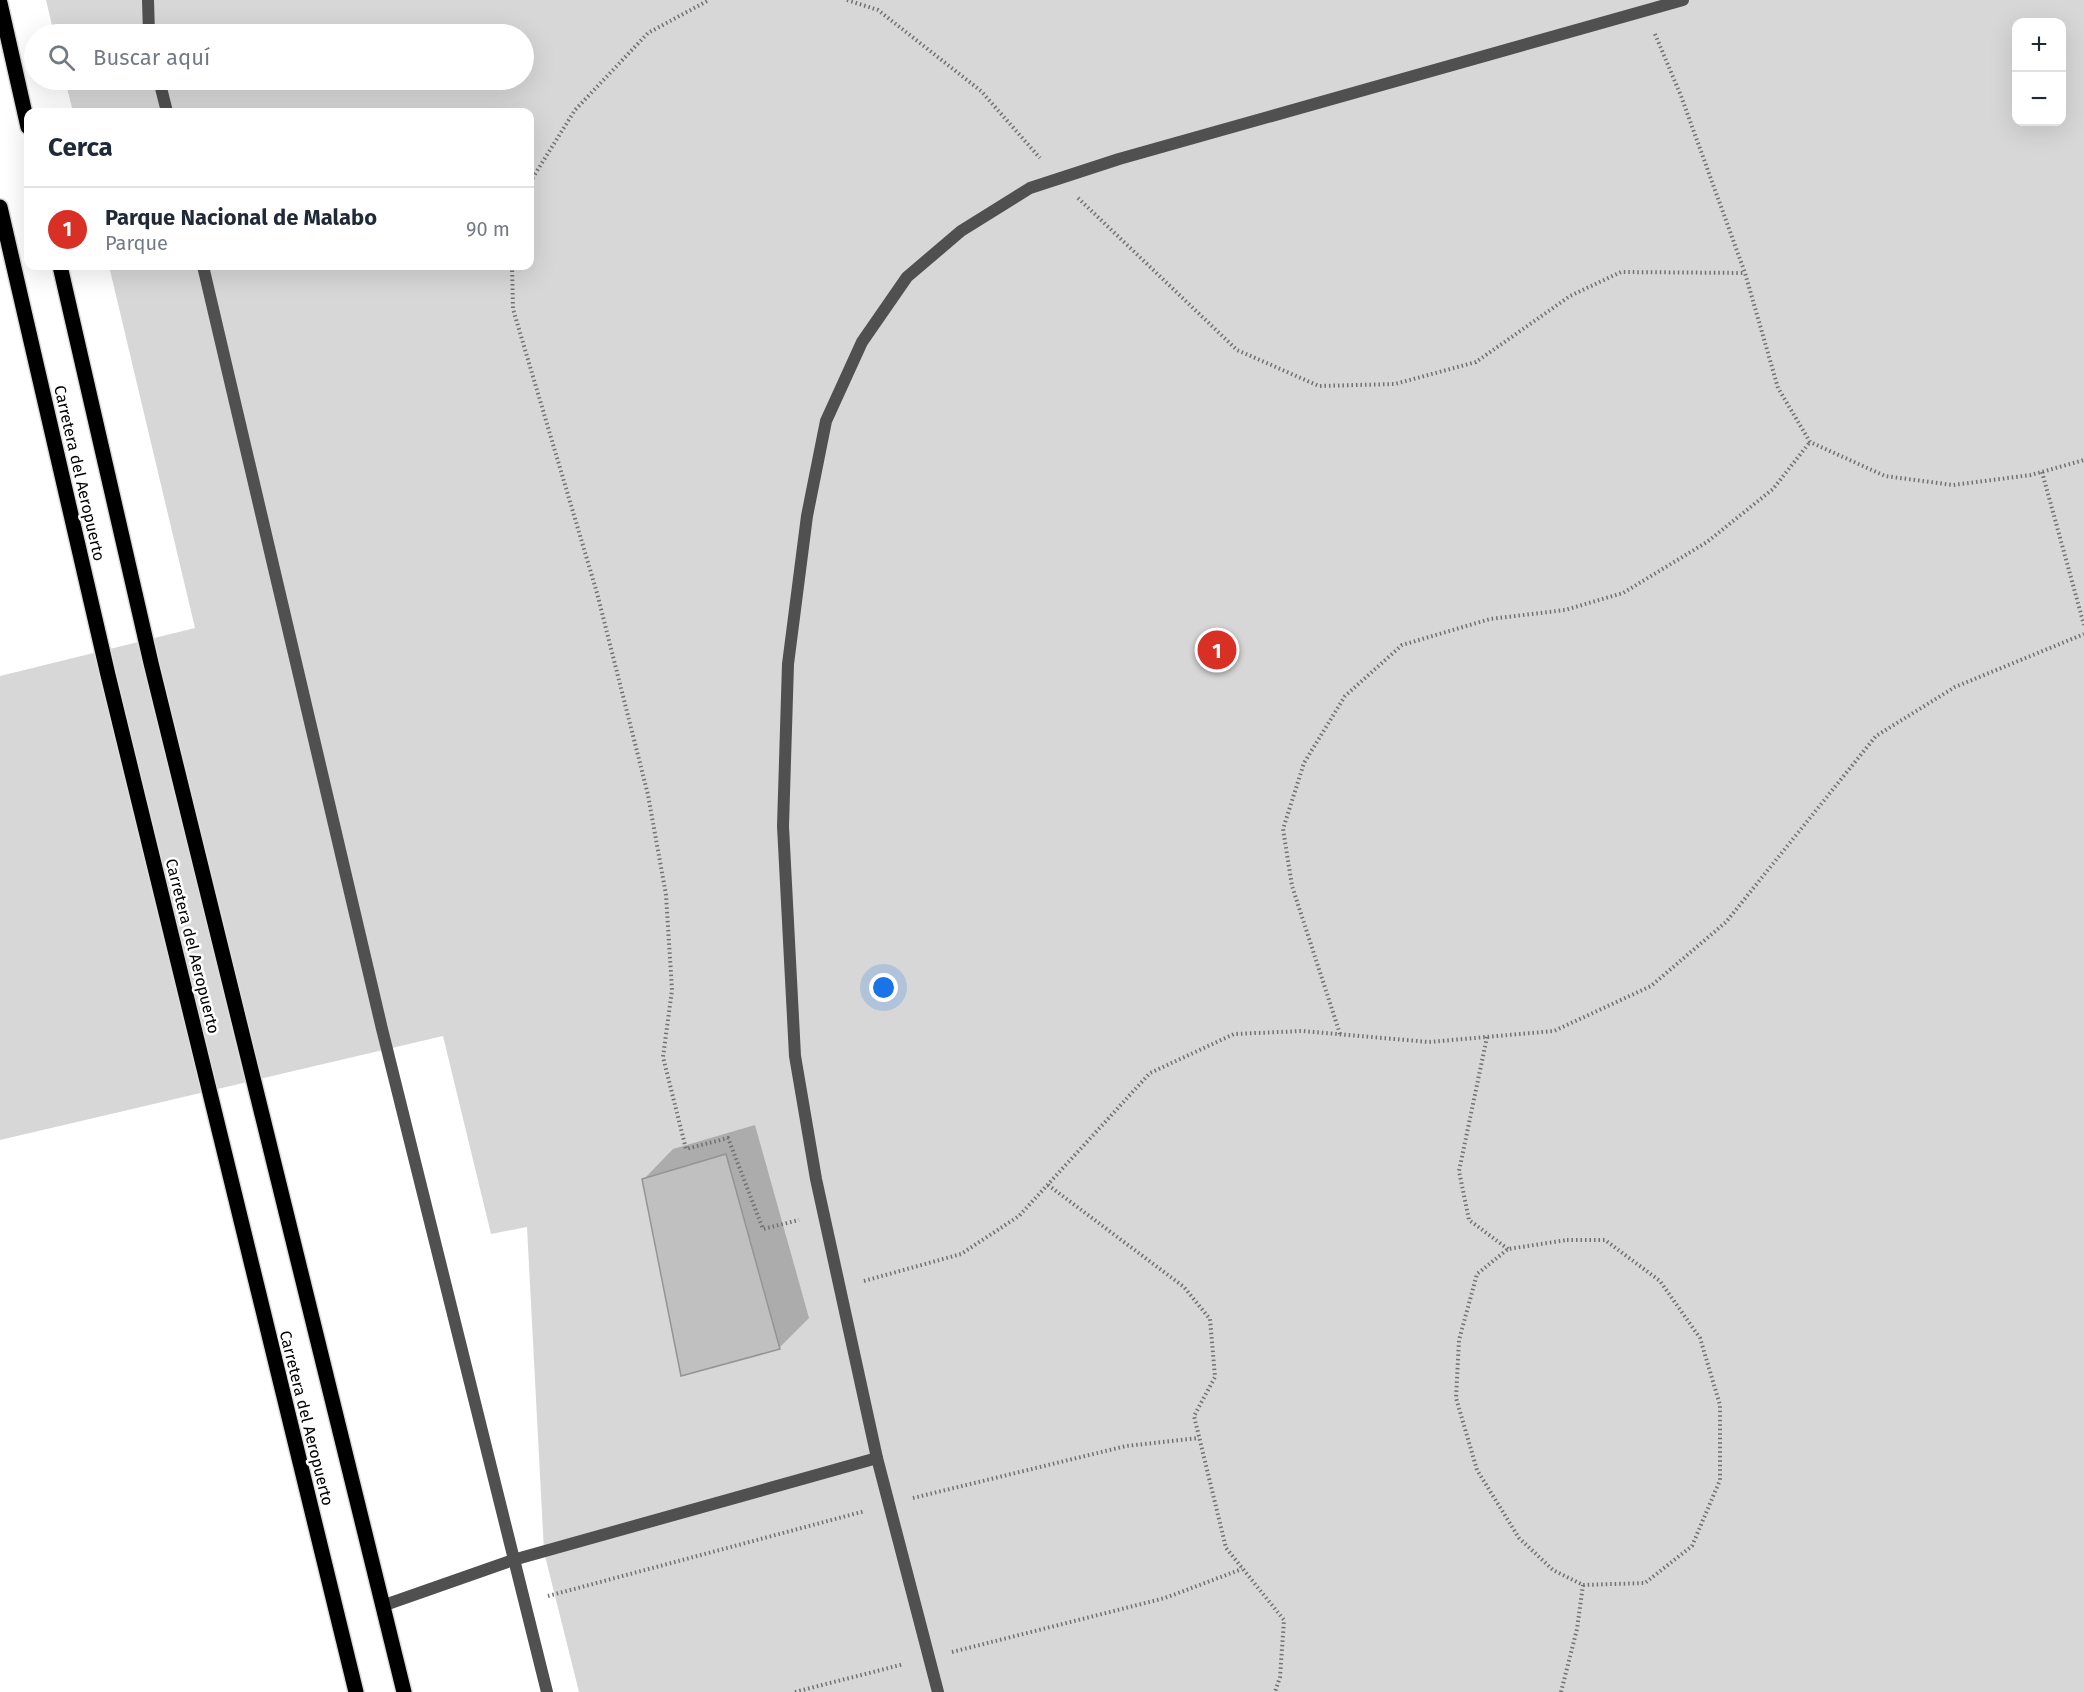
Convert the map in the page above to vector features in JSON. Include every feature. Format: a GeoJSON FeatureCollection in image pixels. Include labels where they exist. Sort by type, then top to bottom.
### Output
{"type":"FeatureCollection","features":[{"type":"Feature","properties":{"kind":"main road"},"geometry":{"type":"LineString","coordinates":[[0,3],[24,109]]}},
{"type":"Feature","properties":{"kind":"main road","name":"Carretera del Aeropuerto"},"geometry":{"type":"LineString","coordinates":[[0,207],[108,675],[356,1692]]}},
{"type":"Feature","properties":{"kind":"main road","name":"Carretera del Aeropuerto"},"geometry":{"type":"LineString","coordinates":[[61,270],[151,663],[404,1692]]}},
{"type":"Feature","properties":{"kind":"lane"},"geometry":{"type":"LineString","coordinates":[[148,0],[149,24]]}},
{"type":"Feature","properties":{"kind":"lane"},"geometry":{"type":"LineString","coordinates":[[938,1692],[877,1458],[823,1214],[795,1056],[783,826],[788,664],[807,516],[826,421],[862,342],[907,277],[961,231],[1030,188],[1683,0]]}},
{"type":"Feature","properties":{"kind":"lane"},"geometry":{"type":"LineString","coordinates":[[162,90],[166,108]]}},
{"type":"Feature","properties":{"kind":"lane"},"geometry":{"type":"LineString","coordinates":[[204,270],[382,1029],[547,1692]]}},
{"type":"Feature","properties":{"kind":"lane"},"geometry":{"type":"LineString","coordinates":[[382,1606],[513,1560],[877,1458]]}},
{"type":"Feature","properties":{"kind":"path"},"geometry":{"type":"LineString","coordinates":[[534,176],[575,110],[648,33],[709,0]]}},
{"type":"Feature","properties":{"kind":"path"},"geometry":{"type":"LineString","coordinates":[[848,0],[878,10],[981,91],[1059,179],[1152,272],[1237,350],[1319,386],[1395,384],[1476,362],[1570,296],[1621,272],[1745,273]]}},
{"type":"Feature","properties":{"kind":"path"},"geometry":{"type":"LineString","coordinates":[[1645,11],[1681,96],[1745,273],[1778,388],[1810,442],[1885,476],[1953,485],[2042,472],[2084,460]]}},
{"type":"Feature","properties":{"kind":"path"},"geometry":{"type":"LineString","coordinates":[[512,270],[513,309],[597,593],[648,795],[666,895],[671,978],[663,1057],[686,1149],[728,1138],[763,1229],[823,1214]]}},
{"type":"Feature","properties":{"kind":"path"},"geometry":{"type":"LineString","coordinates":[[1340,1034],[1292,886],[1283,829],[1304,763],[1345,696],[1402,645],[1490,619],[1565,610],[1623,593],[1707,542],[1773,489],[1810,442]]}},
{"type":"Feature","properties":{"kind":"path"},"geometry":{"type":"LineString","coordinates":[[2042,472],[2084,626]]}},
{"type":"Feature","properties":{"kind":"path"},"geometry":{"type":"LineString","coordinates":[[839,1288],[961,1254],[1019,1216],[1150,1073],[1234,1034],[1302,1031],[1429,1042],[1554,1031],[1651,986],[1726,922],[1876,736],[1955,687],[2084,634]]}},
{"type":"Feature","properties":{"kind":"path"},"geometry":{"type":"LineString","coordinates":[[1488,1036],[1459,1171],[1469,1220],[1508,1249]]}},
{"type":"Feature","properties":{"kind":"path"},"geometry":{"type":"LineString","coordinates":[[1048,1185],[1184,1287],[1210,1319],[1215,1377],[1194,1416],[1226,1548],[1284,1620],[1280,1677],[1275,1692]]}},
{"type":"Feature","properties":{"kind":"path"},"geometry":{"type":"LineString","coordinates":[[1567,1240],[1605,1240],[1660,1281],[1700,1338],[1720,1405],[1720,1480],[1692,1546],[1645,1583],[1583,1586],[1553,1570],[1518,1539],[1477,1470],[1456,1398],[1459,1340],[1477,1274],[1508,1249],[1567,1240]]}},
{"type":"Feature","properties":{"kind":"path"},"geometry":{"type":"LineString","coordinates":[[524,1602],[889,1504],[1126,1446],[1199,1438]]}},
{"type":"Feature","properties":{"kind":"path"},"geometry":{"type":"LineString","coordinates":[[795,1692],[1165,1598],[1242,1569]]}},
{"type":"Feature","properties":{"kind":"path"},"geometry":{"type":"LineString","coordinates":[[1561,1692],[1577,1629],[1583,1586]]}},
{"type":"Feature","properties":{"kind":"shaded area"},"geometry":{"type":"Polygon","coordinates":[[[46,0],[2084,0],[2084,1692],[579,1692],[544,1552],[527,1227],[491,1234],[443,1036],[0,1140],[0,676],[195,628],[110,270],[534,270],[534,108],[72,108],[68,90],[534,90],[534,24],[52,24],[46,0]]]}},
{"type":"Feature","properties":{"kind":"building"},"geometry":{"type":"Polygon","coordinates":[[[726,1154],[780,1349],[681,1376],[642,1179],[726,1154]]]}},
{"type":"Feature","properties":{"kind":"place","name":"Parque Nacional de Malabo"},"geometry":{"type":"Point","coordinates":[1217,650]}}]}
